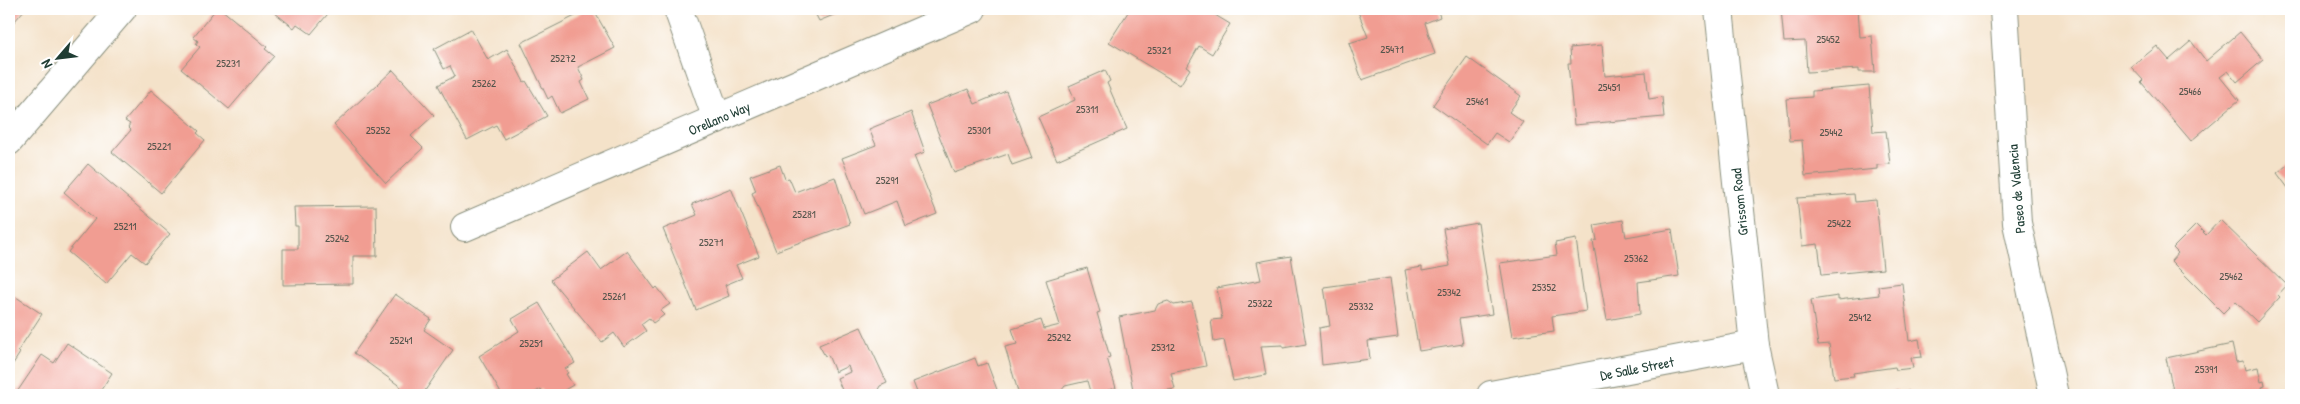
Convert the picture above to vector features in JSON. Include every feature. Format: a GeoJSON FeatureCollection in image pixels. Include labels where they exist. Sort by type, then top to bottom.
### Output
{"type":"FeatureCollection","features":[{"type":"Feature","properties":{"kind":"street"},"geometry":{"type":"LineString","coordinates":[[9,140],[122,9]]}},
{"type":"Feature","properties":{"kind":"street"},"geometry":{"type":"LineString","coordinates":[[678,9],[717,119]]}},
{"type":"Feature","properties":{"kind":"street","name":"Orellano Way"},"geometry":{"type":"LineString","coordinates":[[466,227],[972,9]]}},
{"type":"Feature","properties":{"kind":"street","name":"Grissom Road"},"geometry":{"type":"LineString","coordinates":[[1719,9],[1754,346],[1765,395]]}},
{"type":"Feature","properties":{"kind":"street","name":"Paseo de Valencia"},"geometry":{"type":"LineString","coordinates":[[2004,9],[2017,223],[2054,395]]}},
{"type":"Feature","properties":{"kind":"street","name":"De Salle Street"},"geometry":{"type":"LineString","coordinates":[[1491,395],[1754,346]]}},
{"type":"Feature","properties":{"kind":"building"},"geometry":{"type":"Polygon","coordinates":[[[9,9],[25,9],[9,28],[9,9]]]}},
{"type":"Feature","properties":{"kind":"building"},"geometry":{"type":"Polygon","coordinates":[[[216,9],[221,9],[267,47],[265,49],[274,56],[229,109],[181,69],[200,47],[196,44],[198,41],[193,37],[216,9]]]}},
{"type":"Feature","properties":{"kind":"building"},"geometry":{"type":"Polygon","coordinates":[[[270,9],[332,9],[311,34],[297,24],[294,28],[270,9]]]}},
{"type":"Feature","properties":{"kind":"building"},"geometry":{"type":"Polygon","coordinates":[[[589,9],[593,9],[615,48],[578,67],[584,80],[581,82],[589,99],[560,113],[552,96],[548,99],[521,43],[589,9]]]}},
{"type":"Feature","properties":{"kind":"building"},"geometry":{"type":"Polygon","coordinates":[[[813,9],[848,9],[819,21],[813,9]]]}},
{"type":"Feature","properties":{"kind":"building"},"geometry":{"type":"Polygon","coordinates":[[[1130,9],[1152,9],[1157,12],[1160,9],[1205,9],[1230,24],[1212,54],[1199,46],[1187,67],[1190,69],[1180,85],[1109,42],[1130,9]]]}},
{"type":"Feature","properties":{"kind":"building"},"geometry":{"type":"Polygon","coordinates":[[[1357,9],[1437,9],[1440,17],[1425,23],[1435,54],[1362,80],[1349,43],[1368,37],[1357,9]]]}},
{"type":"Feature","properties":{"kind":"building"},"geometry":{"type":"Polygon","coordinates":[[[1781,9],[1858,9],[1860,37],[1872,36],[1875,72],[1859,72],[1859,69],[1807,72],[1805,41],[1784,42],[1781,9]]]}},
{"type":"Feature","properties":{"kind":"building"},"geometry":{"type":"Polygon","coordinates":[[[471,29],[488,60],[507,49],[524,82],[526,81],[547,116],[504,139],[496,125],[467,140],[438,85],[455,76],[450,66],[444,69],[434,49],[471,29]]]}},
{"type":"Feature","properties":{"kind":"building"},"geometry":{"type":"Polygon","coordinates":[[[2240,32],[2263,60],[2237,82],[2228,71],[2220,77],[2239,100],[2191,141],[2141,82],[2143,80],[2131,67],[2157,46],[2169,60],[2191,41],[2206,61],[2240,32]]]}},
{"type":"Feature","properties":{"kind":"building"},"geometry":{"type":"Polygon","coordinates":[[[1602,45],[1605,76],[1646,72],[1649,99],[1662,97],[1664,117],[1574,125],[1568,63],[1571,63],[1570,48],[1602,45]]]}},
{"type":"Feature","properties":{"kind":"building"},"geometry":{"type":"Polygon","coordinates":[[[1467,57],[1521,96],[1509,112],[1523,122],[1509,142],[1495,133],[1487,144],[1433,105],[1467,57]]]}},
{"type":"Feature","properties":{"kind":"building"},"geometry":{"type":"Polygon","coordinates":[[[393,70],[434,115],[411,136],[423,148],[386,183],[334,125],[393,70]]]}},
{"type":"Feature","properties":{"kind":"building"},"geometry":{"type":"Polygon","coordinates":[[[1105,70],[1110,81],[1107,83],[1127,129],[1057,160],[1038,117],[1075,100],[1069,86],[1105,70]]]}},
{"type":"Feature","properties":{"kind":"building"},"geometry":{"type":"Polygon","coordinates":[[[1869,86],[1873,132],[1886,131],[1890,164],[1877,165],[1877,169],[1805,176],[1802,140],[1790,141],[1786,99],[1812,97],[1812,91],[1869,86]]]}},
{"type":"Feature","properties":{"kind":"building"},"geometry":{"type":"Polygon","coordinates":[[[968,89],[975,104],[1006,91],[1032,158],[1012,165],[1008,154],[954,173],[927,105],[968,89]]]}},
{"type":"Feature","properties":{"kind":"building"},"geometry":{"type":"Polygon","coordinates":[[[151,90],[199,131],[197,133],[205,140],[161,193],[112,152],[131,130],[128,127],[130,124],[125,121],[151,90]]]}},
{"type":"Feature","properties":{"kind":"building"},"geometry":{"type":"Polygon","coordinates":[[[911,112],[925,152],[914,156],[937,214],[906,226],[897,201],[864,214],[842,158],[876,145],[869,129],[911,112]]]}},
{"type":"Feature","properties":{"kind":"building"},"geometry":{"type":"Polygon","coordinates":[[[2291,162],[2291,192],[2277,173],[2291,162]]]}},
{"type":"Feature","properties":{"kind":"building"},"geometry":{"type":"Polygon","coordinates":[[[88,164],[170,234],[145,263],[132,253],[106,284],[68,252],[95,219],[64,192],[88,164]]]}},
{"type":"Feature","properties":{"kind":"building"},"geometry":{"type":"Polygon","coordinates":[[[780,165],[785,179],[789,178],[795,192],[835,177],[850,224],[776,251],[752,193],[756,191],[750,176],[780,165]]]}},
{"type":"Feature","properties":{"kind":"building"},"geometry":{"type":"Polygon","coordinates":[[[731,188],[759,256],[736,265],[742,278],[725,285],[729,296],[696,310],[663,229],[697,215],[692,204],[731,188]]]}},
{"type":"Feature","properties":{"kind":"building"},"geometry":{"type":"Polygon","coordinates":[[[1854,194],[1855,202],[1876,200],[1883,269],[1822,275],[1818,244],[1802,246],[1797,198],[1854,194]]]}},
{"type":"Feature","properties":{"kind":"building"},"geometry":{"type":"Polygon","coordinates":[[[376,206],[377,256],[353,256],[353,284],[283,285],[283,249],[298,249],[298,226],[295,226],[294,207],[376,206]]]}},
{"type":"Feature","properties":{"kind":"building"},"geometry":{"type":"Polygon","coordinates":[[[1623,220],[1626,237],[1672,229],[1679,276],[1638,282],[1640,314],[1607,320],[1593,241],[1597,240],[1594,225],[1623,220]]]}},
{"type":"Feature","properties":{"kind":"building"},"geometry":{"type":"Polygon","coordinates":[[[2220,220],[2287,285],[2278,295],[2280,297],[2257,322],[2235,301],[2223,313],[2171,261],[2178,253],[2173,248],[2196,225],[2206,235],[2220,220]]]}},
{"type":"Feature","properties":{"kind":"building"},"geometry":{"type":"Polygon","coordinates":[[[1478,223],[1492,314],[1459,319],[1463,344],[1419,351],[1405,270],[1422,267],[1422,271],[1450,266],[1443,229],[1478,223]]]}},
{"type":"Feature","properties":{"kind":"building"},"geometry":{"type":"Polygon","coordinates":[[[1576,239],[1586,311],[1552,316],[1554,331],[1512,337],[1500,263],[1557,255],[1555,243],[1576,239]]]}},
{"type":"Feature","properties":{"kind":"building"},"geometry":{"type":"Polygon","coordinates":[[[627,251],[655,289],[657,287],[670,304],[660,311],[664,315],[653,323],[649,318],[641,324],[646,331],[624,347],[614,333],[602,342],[551,280],[588,252],[601,270],[627,251]]]}},
{"type":"Feature","properties":{"kind":"building"},"geometry":{"type":"Polygon","coordinates":[[[1291,256],[1306,344],[1283,348],[1283,345],[1261,346],[1266,375],[1233,381],[1224,340],[1214,342],[1211,320],[1222,319],[1217,288],[1261,280],[1257,262],[1291,256]]]}},
{"type":"Feature","properties":{"kind":"building"},"geometry":{"type":"Polygon","coordinates":[[[1087,268],[1100,312],[1097,313],[1110,357],[1107,358],[1116,388],[1091,395],[1087,381],[1065,386],[1058,395],[1019,395],[1005,347],[1017,344],[1012,329],[1041,320],[1044,329],[1060,325],[1046,280],[1087,268]]]}},
{"type":"Feature","properties":{"kind":"building"},"geometry":{"type":"Polygon","coordinates":[[[1390,278],[1398,337],[1368,341],[1370,359],[1322,365],[1319,328],[1330,326],[1324,287],[1390,278]]]}},
{"type":"Feature","properties":{"kind":"building"},"geometry":{"type":"Polygon","coordinates":[[[1902,283],[1909,341],[1919,339],[1922,357],[1911,358],[1913,368],[1896,370],[1895,367],[1853,373],[1854,376],[1834,378],[1829,344],[1818,345],[1811,300],[1838,296],[1838,300],[1879,295],[1878,286],[1902,283]]]}},
{"type":"Feature","properties":{"kind":"building"},"geometry":{"type":"Polygon","coordinates":[[[395,294],[431,319],[424,330],[453,350],[422,395],[395,395],[401,387],[354,353],[395,294]]]}},
{"type":"Feature","properties":{"kind":"building"},"geometry":{"type":"Polygon","coordinates":[[[13,295],[42,314],[18,351],[20,353],[9,370],[9,302],[13,295]]]}},
{"type":"Feature","properties":{"kind":"building"},"geometry":{"type":"Polygon","coordinates":[[[1168,301],[1174,305],[1192,302],[1206,366],[1171,373],[1175,389],[1134,395],[1119,317],[1155,310],[1158,304],[1168,301]]]}},
{"type":"Feature","properties":{"kind":"building"},"geometry":{"type":"Polygon","coordinates":[[[539,303],[575,363],[565,369],[573,385],[556,395],[545,395],[541,389],[530,395],[502,395],[479,356],[519,331],[512,319],[539,303]]]}},
{"type":"Feature","properties":{"kind":"building"},"geometry":{"type":"Polygon","coordinates":[[[861,327],[887,383],[880,386],[875,395],[844,395],[837,378],[850,372],[848,366],[835,372],[828,355],[825,356],[819,345],[861,327]]]}},
{"type":"Feature","properties":{"kind":"building"},"geometry":{"type":"Polygon","coordinates":[[[67,343],[112,373],[99,393],[102,395],[15,395],[42,355],[54,363],[67,343]]]}},
{"type":"Feature","properties":{"kind":"building"},"geometry":{"type":"Polygon","coordinates":[[[2232,344],[2236,362],[2243,361],[2245,370],[2258,367],[2261,382],[2264,381],[2265,386],[2262,387],[2264,395],[2174,395],[2166,358],[2232,344]]]}},
{"type":"Feature","properties":{"kind":"building"},"geometry":{"type":"Polygon","coordinates":[[[975,358],[978,366],[987,363],[999,395],[918,395],[913,382],[975,358]]]}},
{"type":"Feature","properties":{"kind":"building"},"geometry":{"type":"Polygon","coordinates":[[[1898,390],[1898,393],[1909,391],[1910,395],[1875,395],[1898,390]]]}}]}
